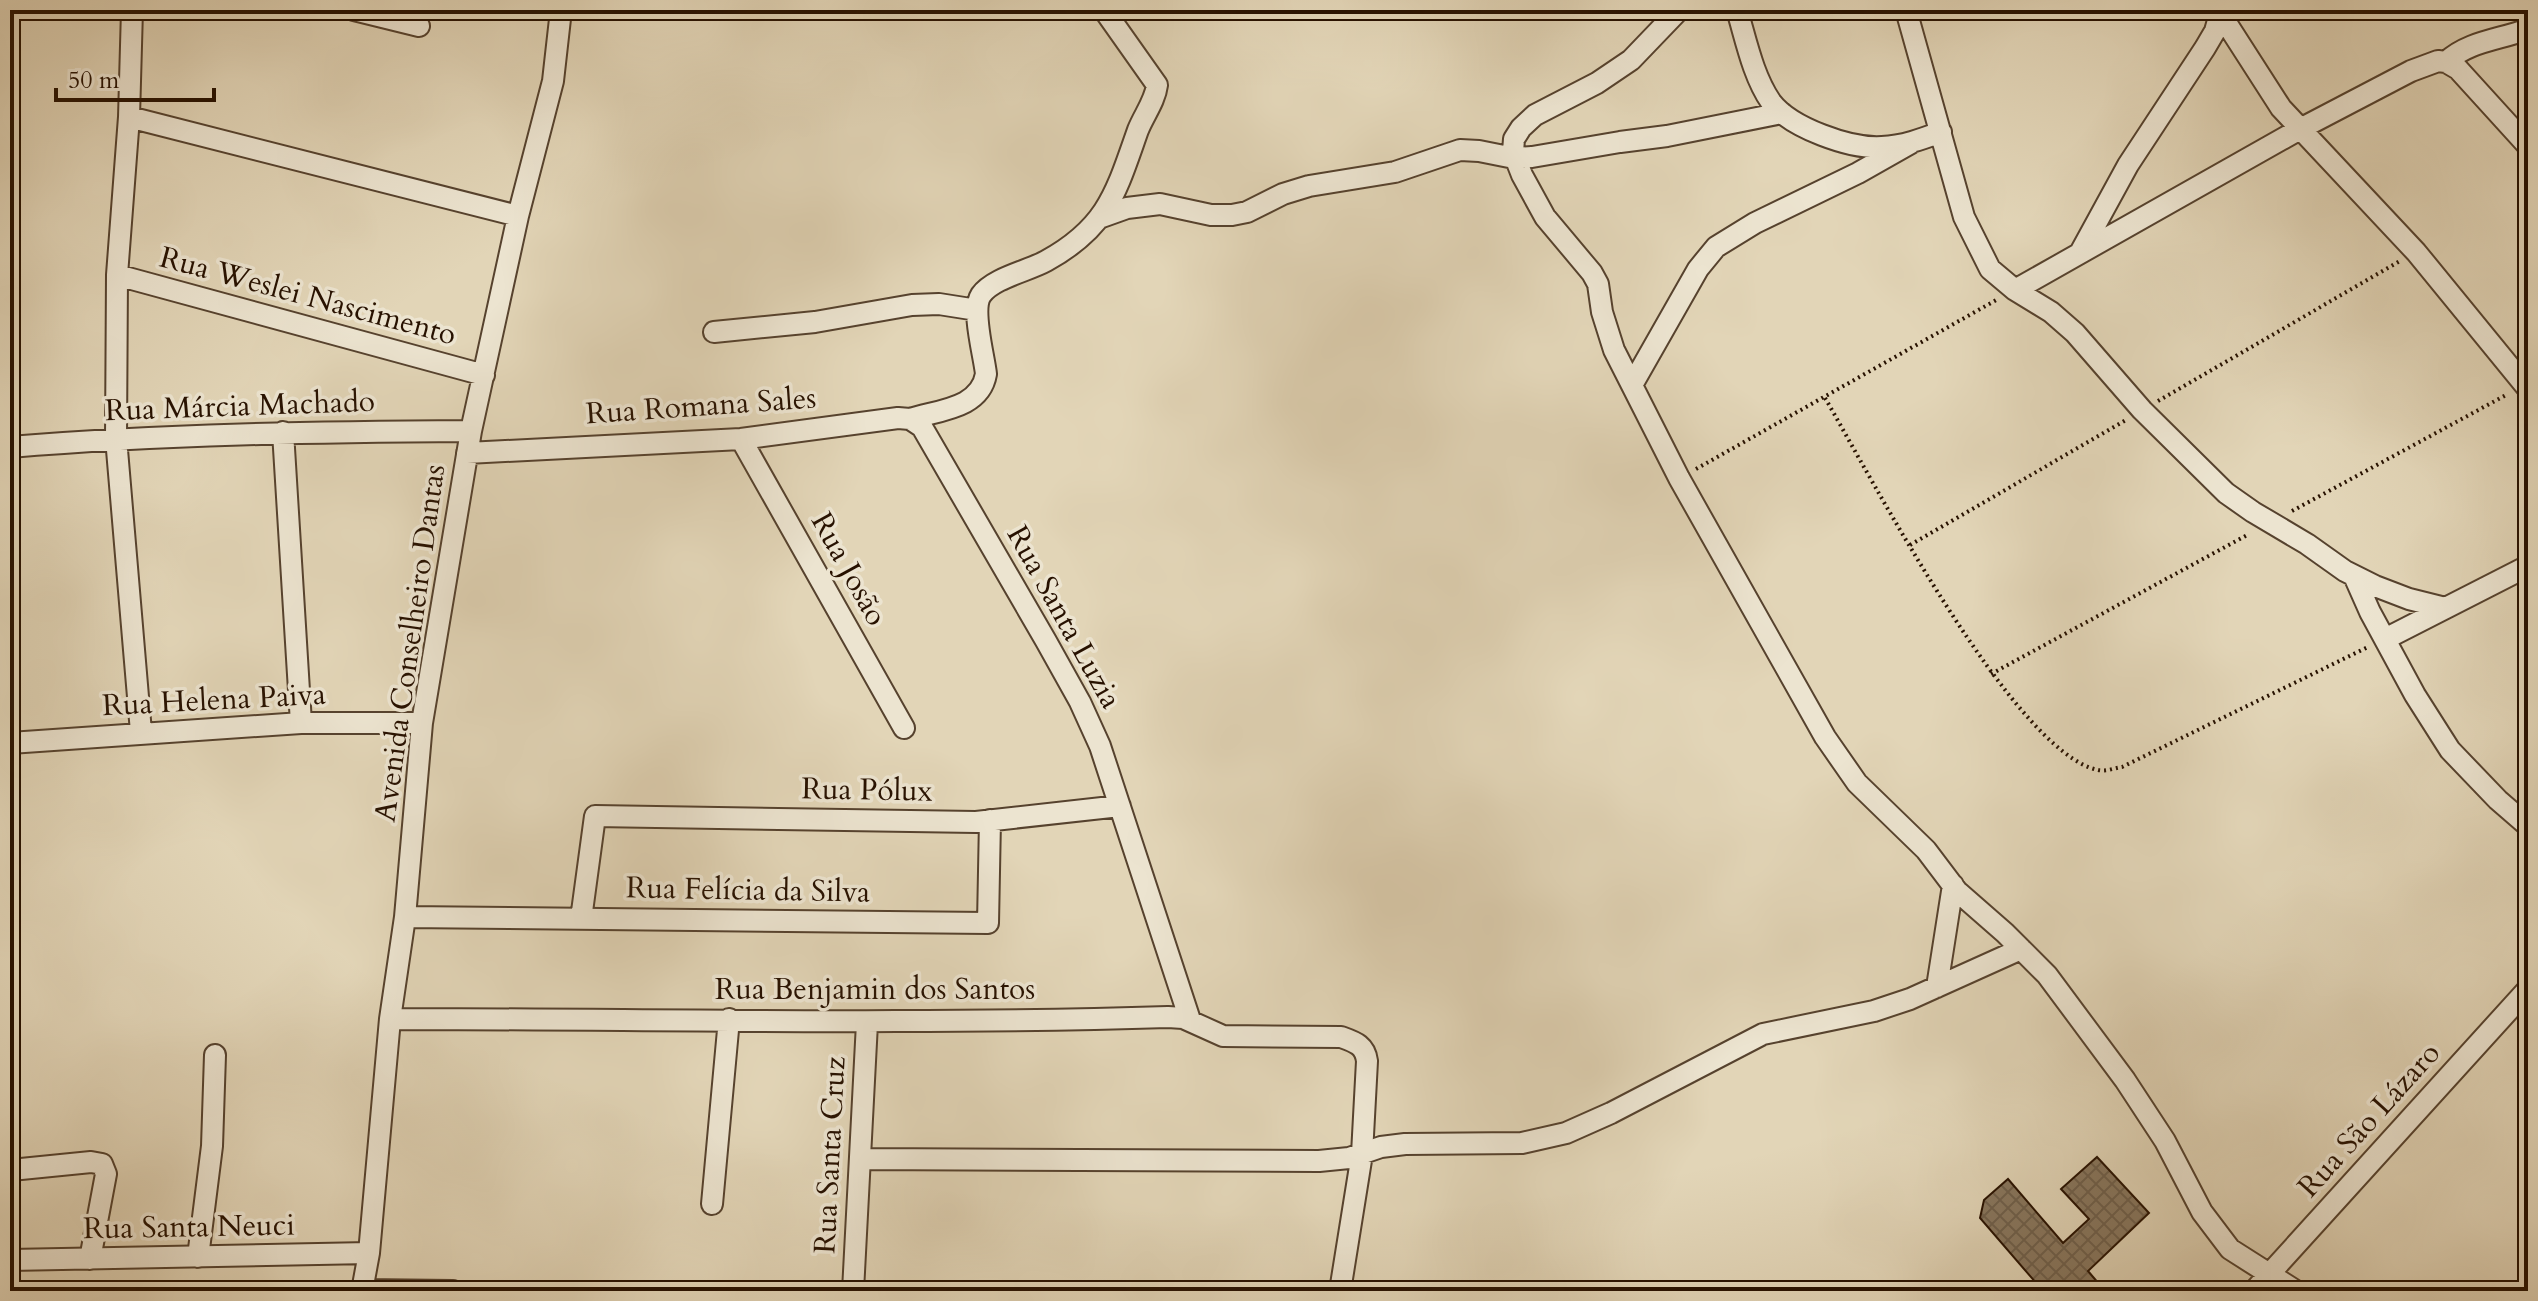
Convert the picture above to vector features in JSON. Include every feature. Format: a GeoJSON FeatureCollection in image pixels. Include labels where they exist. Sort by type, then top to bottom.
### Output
{"type":"FeatureCollection","features":[{"type":"Feature","properties":{"kind":"street"},"geometry":{"type":"LineString","coordinates":[[132,10],[129,117],[117,275],[116,438],[141,732]]}},
{"type":"Feature","properties":{"kind":"street"},"geometry":{"type":"LineString","coordinates":[[354,10],[419,26]]}},
{"type":"Feature","properties":{"kind":"street","name":"Avenida Conselheiro Dantas"},"geometry":{"type":"LineString","coordinates":[[362,1290],[369,1253],[390,1019],[405,917],[422,723],[471,431],[518,216],[553,81],[561,10]]}},
{"type":"Feature","properties":{"kind":"street"},"geometry":{"type":"LineString","coordinates":[[714,332],[815,322],[912,305],[953,305],[977,310],[981,295],[989,288],[1072,246],[1099,218],[1111,200],[1157,85],[1104,10]]}},
{"type":"Feature","properties":{"kind":"street"},"geometry":{"type":"LineString","coordinates":[[1679,10],[1631,60],[1597,83],[1535,115],[1514,139],[1514,158],[1545,217],[1598,284],[1602,312],[1614,350],[1679,478],[1825,737],[1857,783],[1926,850],[1953,885],[2047,975],[2125,1080],[2165,1141],[2202,1212],[2230,1249],[2296,1291]]}},
{"type":"Feature","properties":{"kind":"street"},"geometry":{"type":"LineString","coordinates":[[1737,10],[1760,80],[1771,102],[1782,113],[1820,134],[1856,144],[1881,147],[1911,143]]}},
{"type":"Feature","properties":{"kind":"street"},"geometry":{"type":"LineString","coordinates":[[1906,10],[1964,217],[1990,269],[2075,333],[2142,410],[2226,493],[2354,576],[2409,599],[2445,608]]}},
{"type":"Feature","properties":{"kind":"street"},"geometry":{"type":"LineString","coordinates":[[2220,11],[2267,89],[2300,129],[2416,252],[2528,389]]}},
{"type":"Feature","properties":{"kind":"street"},"geometry":{"type":"LineString","coordinates":[[2081,251],[2128,165],[2215,31],[2220,11]]}},
{"type":"Feature","properties":{"kind":"street"},"geometry":{"type":"LineString","coordinates":[[2015,290],[2300,129],[2411,71],[2432,63],[2446,62],[2464,48],[2528,29]]}},
{"type":"Feature","properties":{"kind":"street"},"geometry":{"type":"LineString","coordinates":[[2446,62],[2464,74],[2528,146]]}},
{"type":"Feature","properties":{"kind":"street"},"geometry":{"type":"LineString","coordinates":[[1099,218],[1127,208],[1160,204],[1211,215],[1232,215],[1247,212],[1283,194],[1309,186],[1395,172],[1460,150],[1514,158],[1550,155],[1782,113]]}},
{"type":"Feature","properties":{"kind":"street"},"geometry":{"type":"LineString","coordinates":[[129,117],[518,216]]}},
{"type":"Feature","properties":{"kind":"street"},"geometry":{"type":"LineString","coordinates":[[1632,385],[1698,269],[1716,247],[1755,223],[1858,173],[1911,143],[1941,132]]}},
{"type":"Feature","properties":{"kind":"street","name":"Rua Weslei Nascimento"},"geometry":{"type":"LineString","coordinates":[[117,275],[484,375]]}},
{"type":"Feature","properties":{"kind":"street","name":"Rua Romana Sales"},"geometry":{"type":"LineString","coordinates":[[467,453],[741,439],[898,418],[910,419],[964,404],[977,395],[986,374],[977,310]]}},
{"type":"Feature","properties":{"kind":"street","name":"Rua Santa Luzia"},"geometry":{"type":"LineString","coordinates":[[910,419],[922,427],[930,440],[1080,702],[1100,746],[1190,1020]]}},
{"type":"Feature","properties":{"kind":"street","name":"Rua Márcia Machado"},"geometry":{"type":"LineString","coordinates":[[10,447],[116,438],[283,432],[471,431]]}},
{"type":"Feature","properties":{"kind":"street"},"geometry":{"type":"LineString","coordinates":[[283,432],[301,723]]}},
{"type":"Feature","properties":{"kind":"street","name":"Rua Josão"},"geometry":{"type":"LineString","coordinates":[[741,439],[904,728]]}},
{"type":"Feature","properties":{"kind":"street"},"geometry":{"type":"LineString","coordinates":[[2385,639],[2528,566]]}},
{"type":"Feature","properties":{"kind":"street"},"geometry":{"type":"LineString","coordinates":[[2354,576],[2385,639],[2450,750],[2528,826]]}},
{"type":"Feature","properties":{"kind":"street","name":"Rua Helena Paiva"},"geometry":{"type":"LineString","coordinates":[[10,743],[301,723],[422,723]]}},
{"type":"Feature","properties":{"kind":"street","name":"Rua Pólux"},"geometry":{"type":"LineString","coordinates":[[581,919],[595,816],[976,822],[1120,806]]}},
{"type":"Feature","properties":{"kind":"street","name":"Rua Felícia da Silva"},"geometry":{"type":"LineString","coordinates":[[405,917],[988,923],[990,820]]}},
{"type":"Feature","properties":{"kind":"street"},"geometry":{"type":"LineString","coordinates":[[1937,987],[1953,885]]}},
{"type":"Feature","properties":{"kind":"street"},"geometry":{"type":"LineString","coordinates":[[860,1159],[1319,1161],[1349,1158],[1381,1147],[1405,1144],[1522,1143],[1566,1133],[1611,1113],[1763,1034],[1874,1011],[2021,949]]}},
{"type":"Feature","properties":{"kind":"street","name":"Rua São Lázaro"},"geometry":{"type":"LineString","coordinates":[[2254,1291],[2528,989]]}},
{"type":"Feature","properties":{"kind":"street","name":"Rua Benjamin dos Santos"},"geometry":{"type":"LineString","coordinates":[[390,1019],[729,1019],[867,1023],[1168,1017],[1190,1020],[1223,1036],[1341,1037],[1356,1042],[1366,1051],[1362,1154]]}},
{"type":"Feature","properties":{"kind":"street"},"geometry":{"type":"LineString","coordinates":[[712,1204],[729,1019]]}},
{"type":"Feature","properties":{"kind":"street","name":"Rua Santa Cruz"},"geometry":{"type":"LineString","coordinates":[[853,1291],[867,1023]]}},
{"type":"Feature","properties":{"kind":"street"},"geometry":{"type":"LineString","coordinates":[[198,1257],[212,1146],[215,1055]]}},
{"type":"Feature","properties":{"kind":"street"},"geometry":{"type":"LineString","coordinates":[[1340,1291],[1362,1154]]}},
{"type":"Feature","properties":{"kind":"street"},"geometry":{"type":"LineString","coordinates":[[11,1170],[91,1162],[102,1164],[106,1174],[90,1259]]}},
{"type":"Feature","properties":{"kind":"street","name":"Rua Santa Neuci"},"geometry":{"type":"LineString","coordinates":[[10,1260],[369,1253]]}},
{"type":"Feature","properties":{"kind":"street"},"geometry":{"type":"LineString","coordinates":[[362,1290],[453,1291]]}},
{"type":"Feature","properties":{"kind":"path"},"geometry":{"type":"LineString","coordinates":[[1910,545],[2416,252]]}},
{"type":"Feature","properties":{"kind":"path"},"geometry":{"type":"LineString","coordinates":[[1679,478],[2015,290]]}},
{"type":"Feature","properties":{"kind":"path"},"geometry":{"type":"LineString","coordinates":[[1825,398],[1910,545],[1991,674],[2046,737],[2096,770],[2122,767],[2385,639]]}},
{"type":"Feature","properties":{"kind":"building"},"geometry":{"type":"Polygon","coordinates":[[[2097,1157],[2149,1213],[2088,1271],[2105,1291],[2043,1291],[1980,1218],[1984,1200],[2008,1179],[2063,1243],[2089,1219],[2061,1189],[2097,1157]]]}}]}
